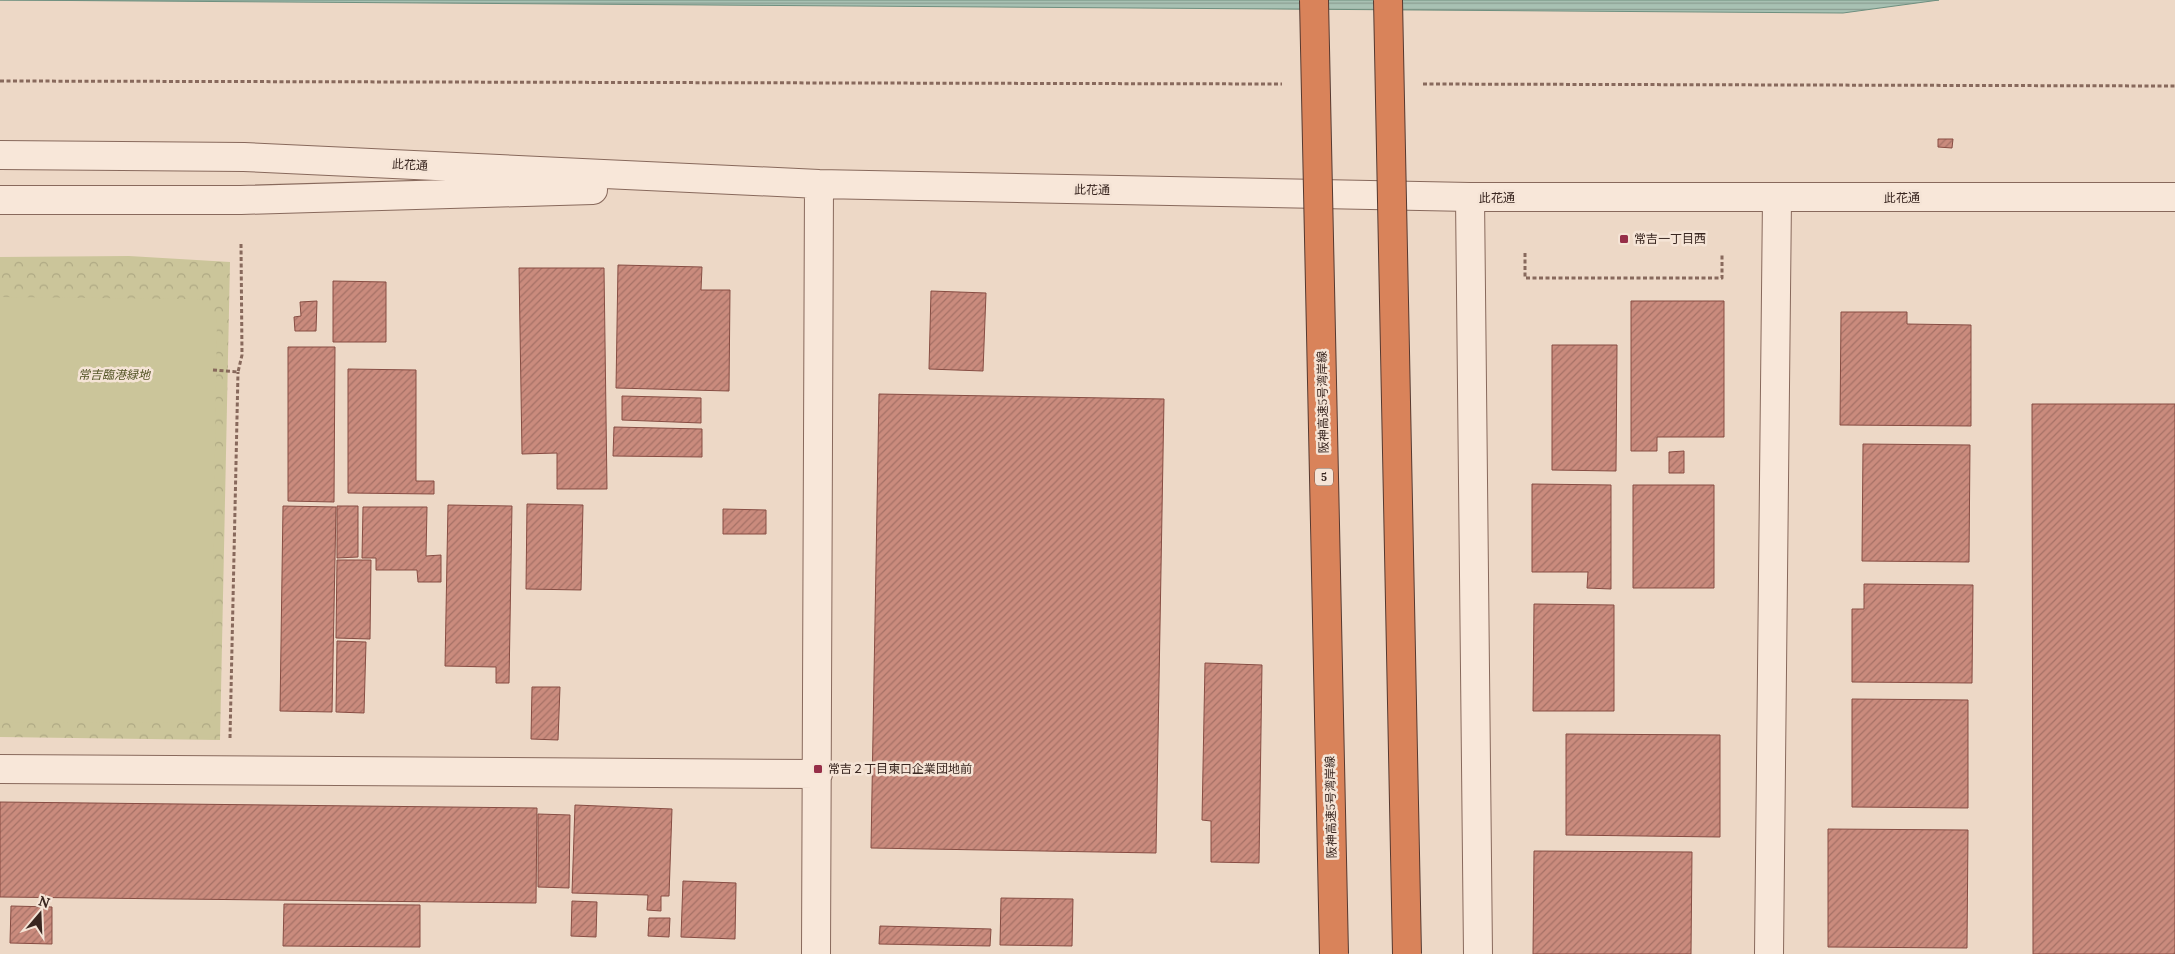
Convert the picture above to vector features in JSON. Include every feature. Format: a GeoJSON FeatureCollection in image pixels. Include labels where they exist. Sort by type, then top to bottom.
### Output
{"type":"FeatureCollection","features":[{"type":"Feature","properties":{"kind":"highway","name":"阪神高速5号湾岸線"},"geometry":{"type":"LineString","coordinates":[[1314,0],[1334,954]]}},
{"type":"Feature","properties":{"kind":"highway"},"geometry":{"type":"LineString","coordinates":[[1388,0],[1407,954]]}},
{"type":"Feature","properties":{"kind":"street","name":"此花通"},"geometry":{"type":"LineString","coordinates":[[0,155],[244,157],[819,184],[1470,197],[2175,197]]}},
{"type":"Feature","properties":{"kind":"street","name":"此花通"},"geometry":{"type":"LineString","coordinates":[[0,200],[241,200],[819,184]]}},
{"type":"Feature","properties":{"kind":"street"},"geometry":{"type":"LineString","coordinates":[[816,954],[819,184]]}},
{"type":"Feature","properties":{"kind":"street"},"geometry":{"type":"LineString","coordinates":[[1470,197],[1478,954]]}},
{"type":"Feature","properties":{"kind":"street"},"geometry":{"type":"LineString","coordinates":[[1769,954],[1777,198]]}},
{"type":"Feature","properties":{"kind":"street"},"geometry":{"type":"LineString","coordinates":[[0,769],[818,774]]}},
{"type":"Feature","properties":{"kind":"path"},"geometry":{"type":"LineString","coordinates":[[0,81],[1287,84]]}},
{"type":"Feature","properties":{"kind":"path"},"geometry":{"type":"LineString","coordinates":[[1417,84],[2175,86]]}},
{"type":"Feature","properties":{"kind":"path"},"geometry":{"type":"LineString","coordinates":[[230,770],[238,372],[242,355],[241,244]]}},
{"type":"Feature","properties":{"kind":"path"},"geometry":{"type":"LineString","coordinates":[[1525,253],[1525,278],[1722,278],[1722,253]]}},
{"type":"Feature","properties":{"kind":"path"},"geometry":{"type":"LineString","coordinates":[[213,370],[238,372]]}},
{"type":"Feature","properties":{"kind":"green space","name":"常吉臨港緑地"},"geometry":{"type":"Polygon","coordinates":[[[129,256],[230,262],[220,740],[0,737],[0,257],[129,256]]]}},
{"type":"Feature","properties":{"kind":"green space","name":"常吉臨港緑地"},"geometry":{"type":"Polygon","coordinates":[[[0,297],[195,299],[202,300],[217,317],[211,723],[0,722],[0,297]]]}},
{"type":"Feature","properties":{"kind":"shaded area"},"geometry":{"type":"Polygon","coordinates":[[[0,0],[1939,0],[1843,13],[0,0]]]}},
{"type":"Feature","properties":{"kind":"building"},"geometry":{"type":"Polygon","coordinates":[[[1938,139],[1953,139],[1952,148],[1938,147],[1938,139]]]}},
{"type":"Feature","properties":{"kind":"building"},"geometry":{"type":"Polygon","coordinates":[[[618,265],[702,267],[701,290],[730,290],[729,391],[616,388],[618,265]]]}},
{"type":"Feature","properties":{"kind":"building"},"geometry":{"type":"Polygon","coordinates":[[[519,268],[604,268],[607,489],[557,489],[557,453],[522,454],[519,268]]]}},
{"type":"Feature","properties":{"kind":"building"},"geometry":{"type":"Polygon","coordinates":[[[333,281],[386,282],[386,342],[333,342],[333,281]]]}},
{"type":"Feature","properties":{"kind":"building"},"geometry":{"type":"Polygon","coordinates":[[[931,291],[986,293],[983,371],[929,369],[931,291]]]}},
{"type":"Feature","properties":{"kind":"building"},"geometry":{"type":"Polygon","coordinates":[[[317,301],[316,331],[295,331],[294,317],[301,316],[300,302],[317,301]]]}},
{"type":"Feature","properties":{"kind":"building"},"geometry":{"type":"Polygon","coordinates":[[[1631,301],[1724,301],[1724,437],[1657,437],[1657,451],[1631,451],[1631,301]]]}},
{"type":"Feature","properties":{"kind":"building"},"geometry":{"type":"Polygon","coordinates":[[[1841,312],[1907,312],[1907,324],[1971,325],[1971,426],[1840,425],[1841,312]]]}},
{"type":"Feature","properties":{"kind":"building"},"geometry":{"type":"Polygon","coordinates":[[[1552,345],[1617,345],[1616,471],[1552,470],[1552,345]]]}},
{"type":"Feature","properties":{"kind":"building"},"geometry":{"type":"Polygon","coordinates":[[[288,347],[335,347],[334,502],[288,501],[288,347]]]}},
{"type":"Feature","properties":{"kind":"building"},"geometry":{"type":"Polygon","coordinates":[[[348,369],[416,370],[416,481],[434,481],[434,494],[348,493],[348,369]]]}},
{"type":"Feature","properties":{"kind":"building"},"geometry":{"type":"Polygon","coordinates":[[[879,394],[1164,399],[1156,853],[871,848],[879,394]]]}},
{"type":"Feature","properties":{"kind":"building"},"geometry":{"type":"Polygon","coordinates":[[[622,396],[701,398],[701,423],[622,420],[622,396]]]}},
{"type":"Feature","properties":{"kind":"building"},"geometry":{"type":"Polygon","coordinates":[[[2032,404],[2175,404],[2175,954],[2033,954],[2032,404]]]}},
{"type":"Feature","properties":{"kind":"building"},"geometry":{"type":"Polygon","coordinates":[[[614,427],[702,429],[702,457],[613,456],[614,427]]]}},
{"type":"Feature","properties":{"kind":"building"},"geometry":{"type":"Polygon","coordinates":[[[1863,444],[1970,445],[1969,562],[1862,561],[1863,444]]]}},
{"type":"Feature","properties":{"kind":"building"},"geometry":{"type":"Polygon","coordinates":[[[1684,451],[1684,473],[1669,473],[1669,452],[1684,451]]]}},
{"type":"Feature","properties":{"kind":"building"},"geometry":{"type":"Polygon","coordinates":[[[1532,484],[1611,485],[1611,589],[1587,588],[1588,572],[1532,572],[1532,484]]]}},
{"type":"Feature","properties":{"kind":"building"},"geometry":{"type":"Polygon","coordinates":[[[1633,485],[1714,485],[1714,588],[1633,588],[1633,485]]]}},
{"type":"Feature","properties":{"kind":"building"},"geometry":{"type":"Polygon","coordinates":[[[527,504],[583,505],[581,590],[526,589],[527,504]]]}},
{"type":"Feature","properties":{"kind":"building"},"geometry":{"type":"Polygon","coordinates":[[[448,505],[512,506],[509,683],[496,683],[496,667],[445,666],[448,505]]]}},
{"type":"Feature","properties":{"kind":"building"},"geometry":{"type":"Polygon","coordinates":[[[283,506],[336,507],[332,712],[280,711],[283,506]]]}},
{"type":"Feature","properties":{"kind":"building"},"geometry":{"type":"Polygon","coordinates":[[[337,506],[358,506],[358,557],[337,558],[337,506]]]}},
{"type":"Feature","properties":{"kind":"building"},"geometry":{"type":"Polygon","coordinates":[[[363,507],[427,507],[426,556],[441,555],[441,582],[418,582],[417,570],[376,570],[376,558],[362,558],[363,507]]]}},
{"type":"Feature","properties":{"kind":"building"},"geometry":{"type":"Polygon","coordinates":[[[723,509],[766,510],[766,534],[723,534],[723,509]]]}},
{"type":"Feature","properties":{"kind":"building"},"geometry":{"type":"Polygon","coordinates":[[[337,560],[371,560],[370,639],[336,638],[337,560]]]}},
{"type":"Feature","properties":{"kind":"building"},"geometry":{"type":"Polygon","coordinates":[[[1864,584],[1973,585],[1972,683],[1852,682],[1852,609],[1864,609],[1864,584]]]}},
{"type":"Feature","properties":{"kind":"building"},"geometry":{"type":"Polygon","coordinates":[[[1534,604],[1614,605],[1614,711],[1533,711],[1534,604]]]}},
{"type":"Feature","properties":{"kind":"building"},"geometry":{"type":"Polygon","coordinates":[[[337,641],[366,642],[364,713],[336,712],[337,641]]]}},
{"type":"Feature","properties":{"kind":"building"},"geometry":{"type":"Polygon","coordinates":[[[1205,663],[1262,665],[1259,863],[1211,862],[1211,821],[1202,820],[1205,663]]]}},
{"type":"Feature","properties":{"kind":"building"},"geometry":{"type":"Polygon","coordinates":[[[532,687],[560,687],[558,740],[531,739],[532,687]]]}},
{"type":"Feature","properties":{"kind":"building"},"geometry":{"type":"Polygon","coordinates":[[[1852,699],[1968,700],[1968,808],[1852,807],[1852,699]]]}},
{"type":"Feature","properties":{"kind":"building"},"geometry":{"type":"Polygon","coordinates":[[[1566,734],[1720,735],[1720,837],[1566,835],[1566,734]]]}},
{"type":"Feature","properties":{"kind":"building"},"geometry":{"type":"Polygon","coordinates":[[[0,802],[537,808],[536,903],[0,897],[0,802]]]}},
{"type":"Feature","properties":{"kind":"building"},"geometry":{"type":"Polygon","coordinates":[[[575,805],[672,809],[669,896],[661,896],[661,911],[647,910],[648,895],[572,893],[575,805]]]}},
{"type":"Feature","properties":{"kind":"building"},"geometry":{"type":"Polygon","coordinates":[[[538,814],[570,815],[569,888],[538,887],[538,814]]]}},
{"type":"Feature","properties":{"kind":"building"},"geometry":{"type":"Polygon","coordinates":[[[1828,829],[1968,830],[1967,948],[1828,947],[1828,829]]]}},
{"type":"Feature","properties":{"kind":"building"},"geometry":{"type":"Polygon","coordinates":[[[1534,851],[1692,852],[1691,954],[1533,954],[1534,851]]]}},
{"type":"Feature","properties":{"kind":"building"},"geometry":{"type":"Polygon","coordinates":[[[683,881],[736,883],[735,939],[681,937],[683,881]]]}},
{"type":"Feature","properties":{"kind":"building"},"geometry":{"type":"Polygon","coordinates":[[[1001,898],[1073,899],[1072,946],[1000,945],[1001,898]]]}},
{"type":"Feature","properties":{"kind":"building"},"geometry":{"type":"Polygon","coordinates":[[[572,901],[597,902],[596,937],[571,936],[572,901]]]}},
{"type":"Feature","properties":{"kind":"building"},"geometry":{"type":"Polygon","coordinates":[[[284,904],[420,905],[420,947],[283,946],[284,904]]]}},
{"type":"Feature","properties":{"kind":"building"},"geometry":{"type":"Polygon","coordinates":[[[11,906],[52,907],[52,944],[10,943],[11,906]]]}},
{"type":"Feature","properties":{"kind":"building"},"geometry":{"type":"Polygon","coordinates":[[[649,918],[670,918],[669,937],[648,936],[649,918]]]}},
{"type":"Feature","properties":{"kind":"building"},"geometry":{"type":"Polygon","coordinates":[[[880,926],[991,929],[990,946],[879,944],[880,926]]]}},
{"type":"Feature","properties":{"kind":"place","name":"常吉一丁目西"},"geometry":{"type":"Point","coordinates":[1624,239]}},
{"type":"Feature","properties":{"kind":"place","name":"常吉２丁目東口企業団地前"},"geometry":{"type":"Point","coordinates":[818,769]}}]}
